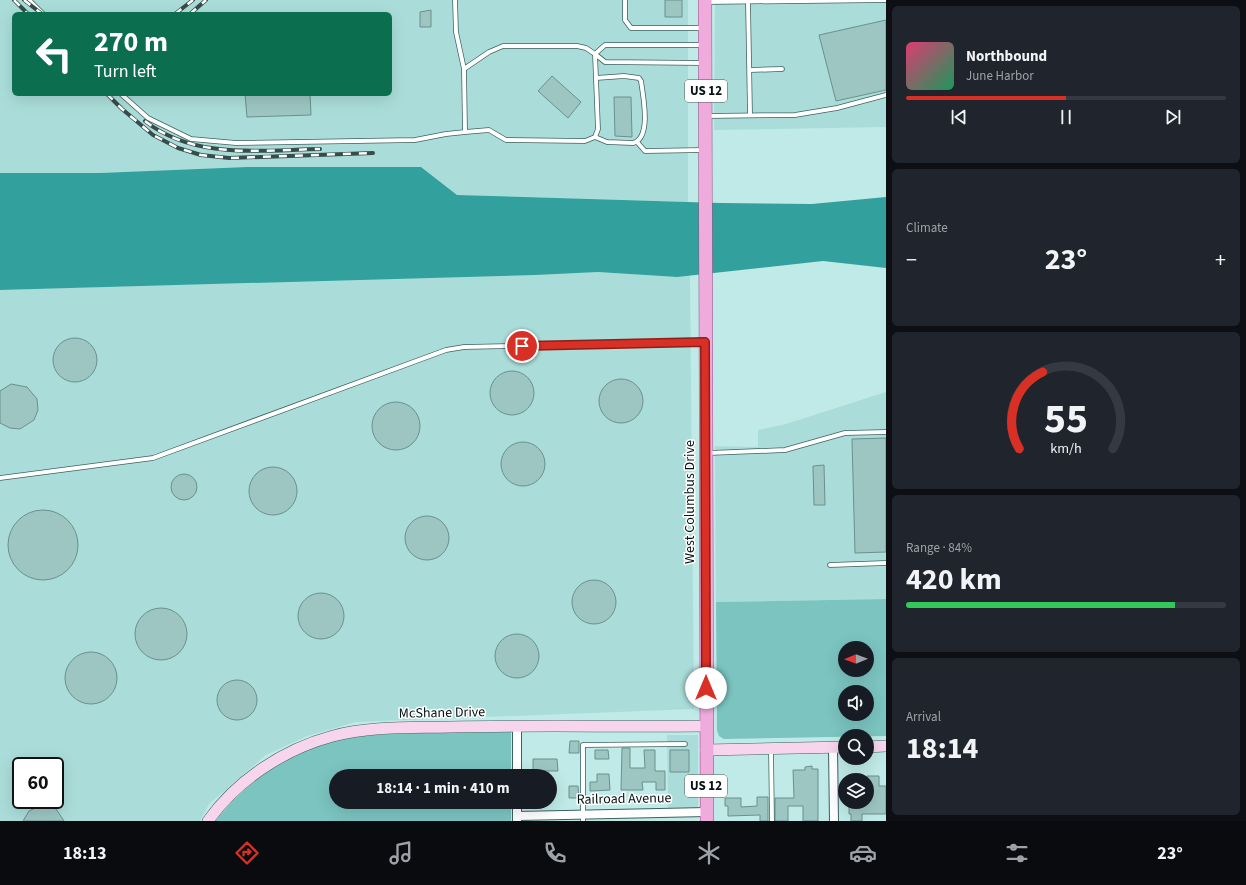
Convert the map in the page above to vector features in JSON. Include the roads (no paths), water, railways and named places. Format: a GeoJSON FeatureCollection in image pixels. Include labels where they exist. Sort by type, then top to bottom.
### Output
{"type":"FeatureCollection","features":[{"type":"Feature","properties":{"kind":"main road","name":"US 12"},"geometry":{"type":"LineString","coordinates":[[705,1],[706,150]]}},
{"type":"Feature","properties":{"kind":"main road","name":"West Columbus Drive"},"geometry":{"type":"LineString","coordinates":[[706,150],[705,453],[707,817]]}},
{"type":"Feature","properties":{"kind":"street","name":"McShane Drive"},"geometry":{"type":"LineString","coordinates":[[208,821],[223,802],[248,778],[277,759],[321,739],[349,732],[381,729],[706,726]]}},
{"type":"Feature","properties":{"kind":"street"},"geometry":{"type":"LineString","coordinates":[[517,727],[517,769]]}},
{"type":"Feature","properties":{"kind":"street"},"geometry":{"type":"LineString","coordinates":[[874,747],[886,746]]}},
{"type":"Feature","properties":{"kind":"street"},"geometry":{"type":"LineString","coordinates":[[834,747],[834,821]]}},
{"type":"Feature","properties":{"kind":"street"},"geometry":{"type":"LineString","coordinates":[[706,750],[838,747]]}},
{"type":"Feature","properties":{"kind":"street","name":"Railroad Avenue"},"geometry":{"type":"LineString","coordinates":[[517,819],[707,817]]}},
{"type":"Feature","properties":{"kind":"lane"},"geometry":{"type":"LineString","coordinates":[[29,0],[40,12]]}},
{"type":"Feature","properties":{"kind":"lane"},"geometry":{"type":"LineString","coordinates":[[455,0],[456,32],[464,69],[465,132]]}},
{"type":"Feature","properties":{"kind":"lane"},"geometry":{"type":"LineString","coordinates":[[625,0],[625,20],[631,28],[705,28]]}},
{"type":"Feature","properties":{"kind":"lane"},"geometry":{"type":"LineString","coordinates":[[705,1],[748,2],[886,0]]}},
{"type":"Feature","properties":{"kind":"lane"},"geometry":{"type":"LineString","coordinates":[[748,2],[750,115]]}},
{"type":"Feature","properties":{"kind":"lane"},"geometry":{"type":"LineString","coordinates":[[595,54],[605,45],[705,45]]}},
{"type":"Feature","properties":{"kind":"lane"},"geometry":{"type":"LineString","coordinates":[[464,69],[489,52],[503,46],[577,46],[586,48],[605,62],[705,63]]}},
{"type":"Feature","properties":{"kind":"lane"},"geometry":{"type":"LineString","coordinates":[[123,96],[148,118],[191,139],[236,143],[415,140],[446,134],[489,130],[506,140],[585,141],[595,137],[598,130],[595,54]]}},
{"type":"Feature","properties":{"kind":"lane"},"geometry":{"type":"LineString","coordinates":[[750,70],[782,69]]}},
{"type":"Feature","properties":{"kind":"lane"},"geometry":{"type":"LineString","coordinates":[[595,137],[606,142],[622,144],[637,142],[642,137],[645,128],[642,81],[639,78],[624,76],[596,78]]}},
{"type":"Feature","properties":{"kind":"lane"},"geometry":{"type":"LineString","coordinates":[[706,116],[795,115],[837,108],[886,95]]}},
{"type":"Feature","properties":{"kind":"lane"},"geometry":{"type":"LineString","coordinates":[[637,142],[645,151],[706,150]]}},
{"type":"Feature","properties":{"kind":"lane"},"geometry":{"type":"LineString","coordinates":[[0,478],[153,458],[446,350],[464,347],[705,342]]}},
{"type":"Feature","properties":{"kind":"lane"},"geometry":{"type":"LineString","coordinates":[[705,453],[785,450],[845,433],[886,432]]}},
{"type":"Feature","properties":{"kind":"lane"},"geometry":{"type":"LineString","coordinates":[[830,565],[886,563]]}},
{"type":"Feature","properties":{"kind":"lane"},"geometry":{"type":"LineString","coordinates":[[583,818],[583,745],[685,744]]}},
{"type":"Feature","properties":{"kind":"lane"},"geometry":{"type":"LineString","coordinates":[[771,749],[772,821]]}},
{"type":"Feature","properties":{"kind":"railway"},"geometry":{"type":"LineString","coordinates":[[14,0],[26,12]]}},
{"type":"Feature","properties":{"kind":"railway"},"geometry":{"type":"LineString","coordinates":[[24,0],[39,12]]}},
{"type":"Feature","properties":{"kind":"railway"},"geometry":{"type":"LineString","coordinates":[[178,12],[193,0]]}},
{"type":"Feature","properties":{"kind":"railway"},"geometry":{"type":"LineString","coordinates":[[192,12],[206,0]]}},
{"type":"Feature","properties":{"kind":"railway"},"geometry":{"type":"LineString","coordinates":[[109,96],[153,135],[178,148],[201,155],[229,158],[373,153]]}},
{"type":"Feature","properties":{"kind":"railway"},"geometry":{"type":"LineString","coordinates":[[145,121],[164,133],[185,142],[206,147],[252,151],[320,149]]}}]}
